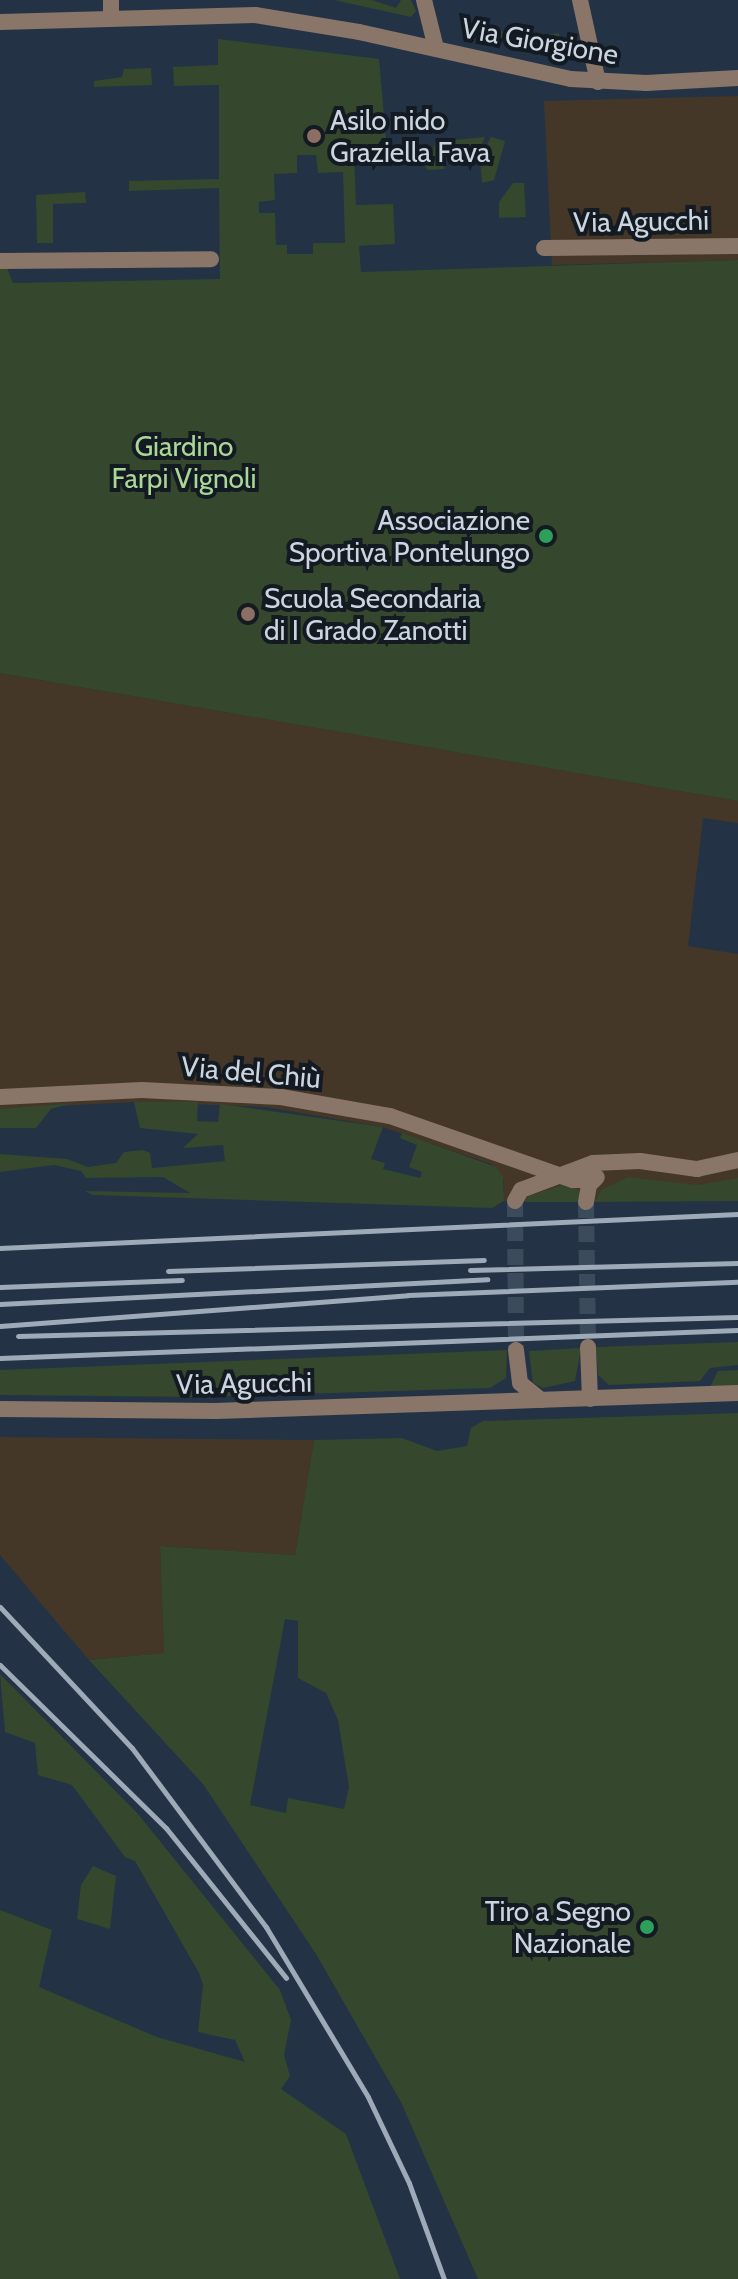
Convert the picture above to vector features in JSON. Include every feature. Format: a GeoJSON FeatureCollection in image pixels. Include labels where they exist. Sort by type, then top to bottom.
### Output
{"type":"FeatureCollection","features":[{"type":"Feature","properties":{"kind":"street"},"geometry":{"type":"LineString","coordinates":[[424,0],[436,48]]}},
{"type":"Feature","properties":{"kind":"street"},"geometry":{"type":"LineString","coordinates":[[580,0],[598,82]]}},
{"type":"Feature","properties":{"kind":"street","name":"Via Giorgione"},"geometry":{"type":"LineString","coordinates":[[0,22],[111,8],[266,16],[598,82],[738,78]]}},
{"type":"Feature","properties":{"kind":"street","name":"Via Agucchi"},"geometry":{"type":"LineString","coordinates":[[544,248],[738,246]]}},
{"type":"Feature","properties":{"kind":"street"},"geometry":{"type":"LineString","coordinates":[[0,261],[211,259]]}},
{"type":"Feature","properties":{"kind":"street","name":"Via del Chiù"},"geometry":{"type":"LineString","coordinates":[[0,1097],[142,1090],[281,1097],[390,1116],[559,1174]]}},
{"type":"Feature","properties":{"kind":"street","name":"Via del Chiù"},"geometry":{"type":"LineString","coordinates":[[489,1152],[511,1170],[517,1197],[559,1174]]}},
{"type":"Feature","properties":{"kind":"street"},"geometry":{"type":"LineString","coordinates":[[559,1174],[593,1180],[631,1160]]}},
{"type":"Feature","properties":{"kind":"street"},"geometry":{"type":"LineString","coordinates":[[559,1174],[593,1163],[631,1160],[697,1169],[738,1160]]}},
{"type":"Feature","properties":{"kind":"street"},"geometry":{"type":"LineString","coordinates":[[586,1202],[593,1180]]}},
{"type":"Feature","properties":{"kind":"street"},"geometry":{"type":"LineString","coordinates":[[588,1347],[590,1399]]}},
{"type":"Feature","properties":{"kind":"street"},"geometry":{"type":"LineString","coordinates":[[490,1402],[505,1395],[518,1376],[516,1350]]}},
{"type":"Feature","properties":{"kind":"street"},"geometry":{"type":"LineString","coordinates":[[518,1376],[541,1400]]}},
{"type":"Feature","properties":{"kind":"street","name":"Via Agucchi"},"geometry":{"type":"LineString","coordinates":[[0,1409],[216,1411],[738,1393]]}},
{"type":"Feature","properties":{"kind":"shaded area"},"geometry":{"type":"Polygon","coordinates":[[[738,96],[738,260],[552,265],[544,101],[738,96]]]}},
{"type":"Feature","properties":{"kind":"shaded area"},"geometry":{"type":"Polygon","coordinates":[[[0,673],[738,801],[738,823],[703,818],[688,946],[738,954],[738,1201],[504,1201],[504,1182],[491,1164],[383,1127],[266,1107],[134,1102],[0,1109],[0,673]]]}},
{"type":"Feature","properties":{"kind":"shaded area"},"geometry":{"type":"Polygon","coordinates":[[[0,1437],[314,1440],[295,1555],[160,1546],[164,1653],[89,1660],[0,1555],[0,1437]]]}},
{"type":"Feature","properties":{"kind":"green space"},"geometry":{"type":"Polygon","coordinates":[[[334,0],[372,0],[396,8],[401,0],[411,0],[416,11],[411,17],[334,0]]]}},
{"type":"Feature","properties":{"kind":"green space"},"geometry":{"type":"Polygon","coordinates":[[[476,26],[534,38],[558,33],[564,43],[550,48],[469,30],[476,26]]]}},
{"type":"Feature","properties":{"kind":"green space","name":"Giardino Farpi Vignoli"},"geometry":{"type":"Polygon","coordinates":[[[218,39],[379,59],[387,151],[354,154],[356,205],[393,204],[395,244],[359,246],[361,272],[738,260],[738,801],[0,673],[0,268],[7,268],[13,283],[220,279],[219,188],[129,191],[129,181],[219,179],[219,85],[174,86],[173,67],[218,65],[218,39]],[[297,155],[297,173],[274,174],[275,200],[259,202],[259,213],[275,213],[276,245],[287,245],[287,254],[313,254],[313,243],[345,243],[343,172],[318,173],[316,155],[297,155]]]}},
{"type":"Feature","properties":{"kind":"green space"},"geometry":{"type":"Polygon","coordinates":[[[151,68],[152,85],[94,87],[94,81],[122,77],[124,69],[151,68]]]}},
{"type":"Feature","properties":{"kind":"green space"},"geometry":{"type":"Polygon","coordinates":[[[485,137],[477,155],[446,157],[444,169],[428,170],[422,163],[421,154],[433,153],[435,142],[485,137]]]}},
{"type":"Feature","properties":{"kind":"green space"},"geometry":{"type":"Polygon","coordinates":[[[491,137],[505,141],[494,180],[482,183],[480,158],[491,137]]]}},
{"type":"Feature","properties":{"kind":"green space"},"geometry":{"type":"Polygon","coordinates":[[[513,183],[524,183],[526,217],[499,218],[499,202],[513,183]]]}},
{"type":"Feature","properties":{"kind":"green space"},"geometry":{"type":"Polygon","coordinates":[[[85,192],[86,203],[53,204],[53,243],[37,243],[36,195],[85,192]]]}},
{"type":"Feature","properties":{"kind":"green space"},"geometry":{"type":"Polygon","coordinates":[[[134,1102],[198,1102],[197,1121],[218,1122],[220,1104],[383,1127],[371,1159],[385,1163],[383,1169],[420,1178],[422,1172],[409,1167],[417,1145],[400,1138],[402,1133],[496,1167],[503,1177],[504,1201],[492,1208],[93,1195],[85,1191],[190,1193],[163,1177],[86,1178],[81,1171],[54,1165],[0,1172],[0,1154],[67,1159],[88,1167],[116,1163],[124,1152],[143,1150],[150,1153],[152,1168],[225,1161],[223,1145],[183,1148],[198,1134],[140,1128],[134,1102]]]}},
{"type":"Feature","properties":{"kind":"green space"},"geometry":{"type":"Polygon","coordinates":[[[73,1103],[51,1109],[36,1128],[0,1128],[0,1109],[73,1103]]]}},
{"type":"Feature","properties":{"kind":"green space"},"geometry":{"type":"Polygon","coordinates":[[[628,1177],[698,1185],[738,1178],[738,1201],[595,1202],[601,1190],[628,1177]]]}},
{"type":"Feature","properties":{"kind":"green space"},"geometry":{"type":"Polygon","coordinates":[[[563,1185],[577,1189],[582,1202],[525,1202],[528,1196],[563,1185]]]}},
{"type":"Feature","properties":{"kind":"green space"},"geometry":{"type":"Polygon","coordinates":[[[738,1342],[738,1365],[710,1368],[700,1381],[609,1385],[598,1375],[596,1347],[738,1342]]]}},
{"type":"Feature","properties":{"kind":"green space"},"geometry":{"type":"Polygon","coordinates":[[[581,1348],[575,1381],[543,1388],[533,1383],[529,1351],[581,1348]]]}},
{"type":"Feature","properties":{"kind":"green space"},"geometry":{"type":"Polygon","coordinates":[[[507,1350],[506,1378],[490,1388],[203,1397],[0,1395],[0,1370],[507,1350]]]}},
{"type":"Feature","properties":{"kind":"green space"},"geometry":{"type":"Polygon","coordinates":[[[738,1370],[738,1387],[710,1387],[718,1371],[738,1370]]]}},
{"type":"Feature","properties":{"kind":"green space"},"geometry":{"type":"Polygon","coordinates":[[[738,1413],[738,2279],[478,2279],[401,2102],[316,1954],[203,1784],[89,1660],[164,1653],[160,1546],[295,1555],[314,1440],[402,1438],[437,1451],[467,1446],[471,1428],[483,1421],[738,1413]],[[285,1619],[250,1805],[286,1813],[288,1798],[344,1809],[349,1787],[338,1720],[326,1693],[298,1678],[298,1621],[285,1619]]]}},
{"type":"Feature","properties":{"kind":"green space"},"geometry":{"type":"Polygon","coordinates":[[[0,1674],[138,1814],[280,1990],[291,2020],[284,2055],[290,2076],[281,2089],[346,2134],[400,2279],[0,2279],[0,1910],[52,1930],[39,1987],[157,2037],[245,2062],[235,2040],[198,2032],[203,1985],[199,1973],[135,1861],[125,1857],[72,1785],[38,1775],[35,1743],[5,1732],[0,1674]]]}},
{"type":"Feature","properties":{"kind":"green space"},"geometry":{"type":"Polygon","coordinates":[[[93,1866],[116,1876],[110,1929],[77,1919],[81,1885],[93,1866]]]}},
{"type":"Feature","properties":{"kind":"tunnel"},"geometry":{"type":"LineString","coordinates":[[515,1201],[516,1350]]}},
{"type":"Feature","properties":{"kind":"tunnel"},"geometry":{"type":"LineString","coordinates":[[586,1202],[588,1347]]}},
{"type":"Feature","properties":{"kind":"railway"},"geometry":{"type":"LineString","coordinates":[[0,1248],[738,1214]]}},
{"type":"Feature","properties":{"kind":"railway"},"geometry":{"type":"LineString","coordinates":[[168,1271],[484,1260]]}},
{"type":"Feature","properties":{"kind":"railway"},"geometry":{"type":"LineString","coordinates":[[470,1270],[738,1263]]}},
{"type":"Feature","properties":{"kind":"railway"},"geometry":{"type":"LineString","coordinates":[[0,1304],[487,1279]]}},
{"type":"Feature","properties":{"kind":"railway"},"geometry":{"type":"LineString","coordinates":[[0,1287],[182,1280]]}},
{"type":"Feature","properties":{"kind":"railway"},"geometry":{"type":"LineString","coordinates":[[0,1326],[408,1295],[738,1282]]}},
{"type":"Feature","properties":{"kind":"railway"},"geometry":{"type":"LineString","coordinates":[[18,1336],[738,1317]]}},
{"type":"Feature","properties":{"kind":"railway"},"geometry":{"type":"LineString","coordinates":[[0,1358],[738,1330]]}},
{"type":"Feature","properties":{"kind":"railway"},"geometry":{"type":"LineString","coordinates":[[0,1607],[132,1748],[266,1927],[368,2097],[409,2183],[444,2279]]}},
{"type":"Feature","properties":{"kind":"railway"},"geometry":{"type":"LineString","coordinates":[[0,1665],[166,1828],[286,1978]]}},
{"type":"Feature","properties":{"kind":"place","name":"Asilo nido Graziella Fava"},"geometry":{"type":"Point","coordinates":[314,136]}},
{"type":"Feature","properties":{"kind":"place","name":"Associazione Sportiva Pontelungo"},"geometry":{"type":"Point","coordinates":[546,536]}},
{"type":"Feature","properties":{"kind":"place","name":"Scuola Secondaria di I Grado Zanotti"},"geometry":{"type":"Point","coordinates":[248,614]}},
{"type":"Feature","properties":{"kind":"place","name":"Tiro a Segno Nazionale"},"geometry":{"type":"Point","coordinates":[647,1927]}}]}
